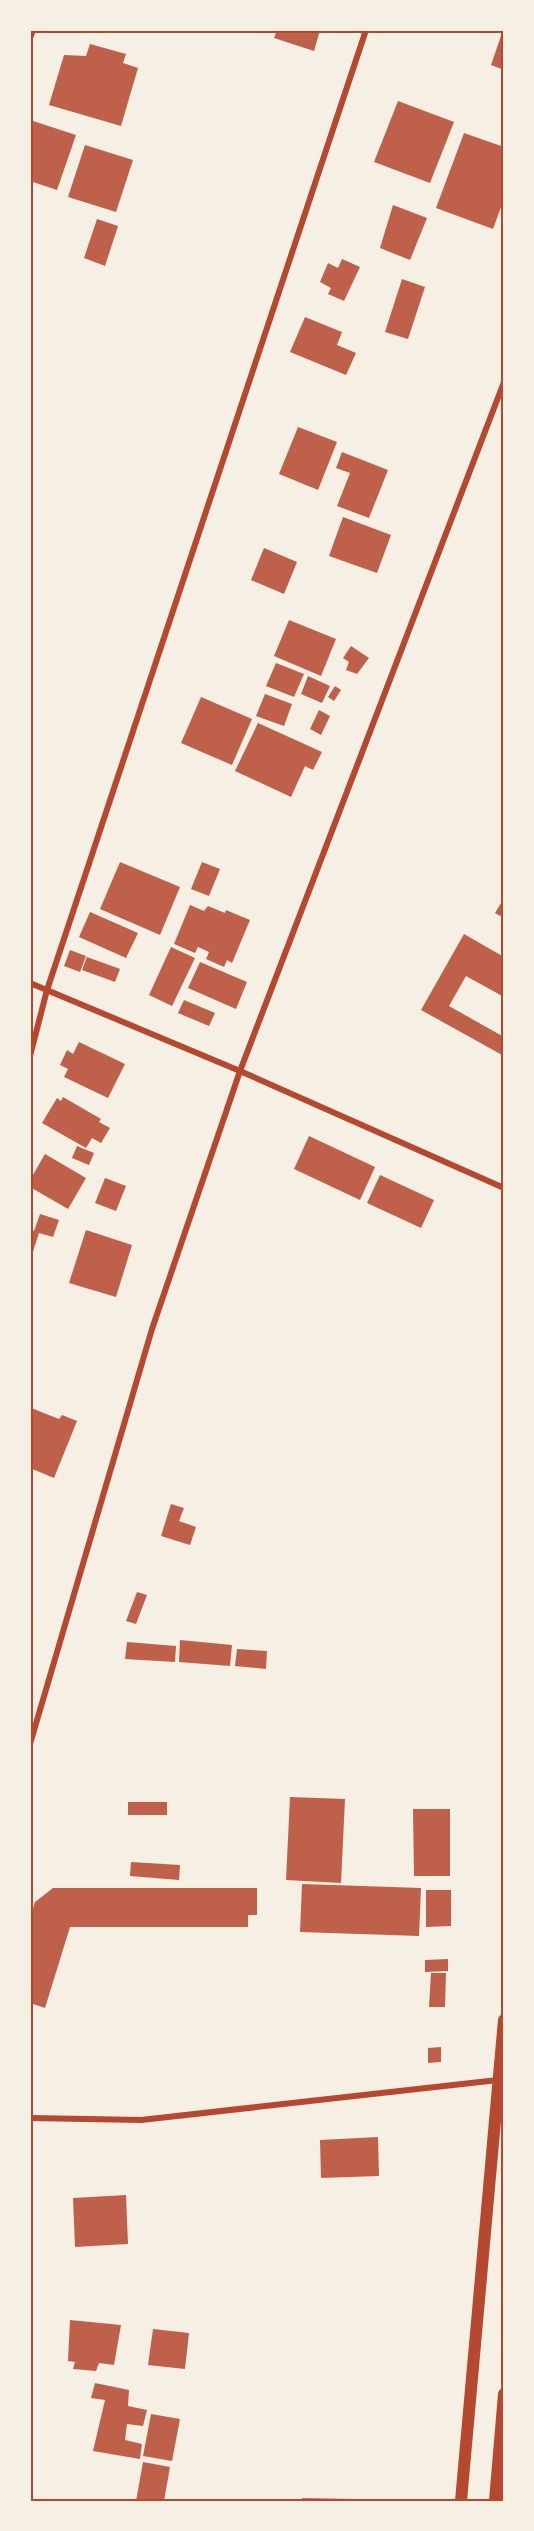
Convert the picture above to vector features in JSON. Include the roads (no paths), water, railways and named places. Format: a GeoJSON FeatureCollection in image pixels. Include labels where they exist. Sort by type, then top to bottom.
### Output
{"type":"FeatureCollection","features":[{"type":"Feature","properties":{"kind":"main road"},"geometry":{"type":"LineString","coordinates":[[461,2501],[504,2020]]}},
{"type":"Feature","properties":{"kind":"main road"},"geometry":{"type":"LineString","coordinates":[[495,2501],[504,2394]]}},
{"type":"Feature","properties":{"kind":"street"},"geometry":{"type":"LineString","coordinates":[[30,38],[33,30]]}},
{"type":"Feature","properties":{"kind":"street"},"geometry":{"type":"LineString","coordinates":[[30,1056],[47,990],[366,30]]}},
{"type":"Feature","properties":{"kind":"street"},"geometry":{"type":"LineString","coordinates":[[30,1744],[152,1329],[240,1071],[504,382]]}},
{"type":"Feature","properties":{"kind":"street"},"geometry":{"type":"LineString","coordinates":[[30,983],[240,1071],[504,1188]]}},
{"type":"Feature","properties":{"kind":"street"},"geometry":{"type":"LineString","coordinates":[[30,2118],[141,2120],[499,2079]]}}]}
